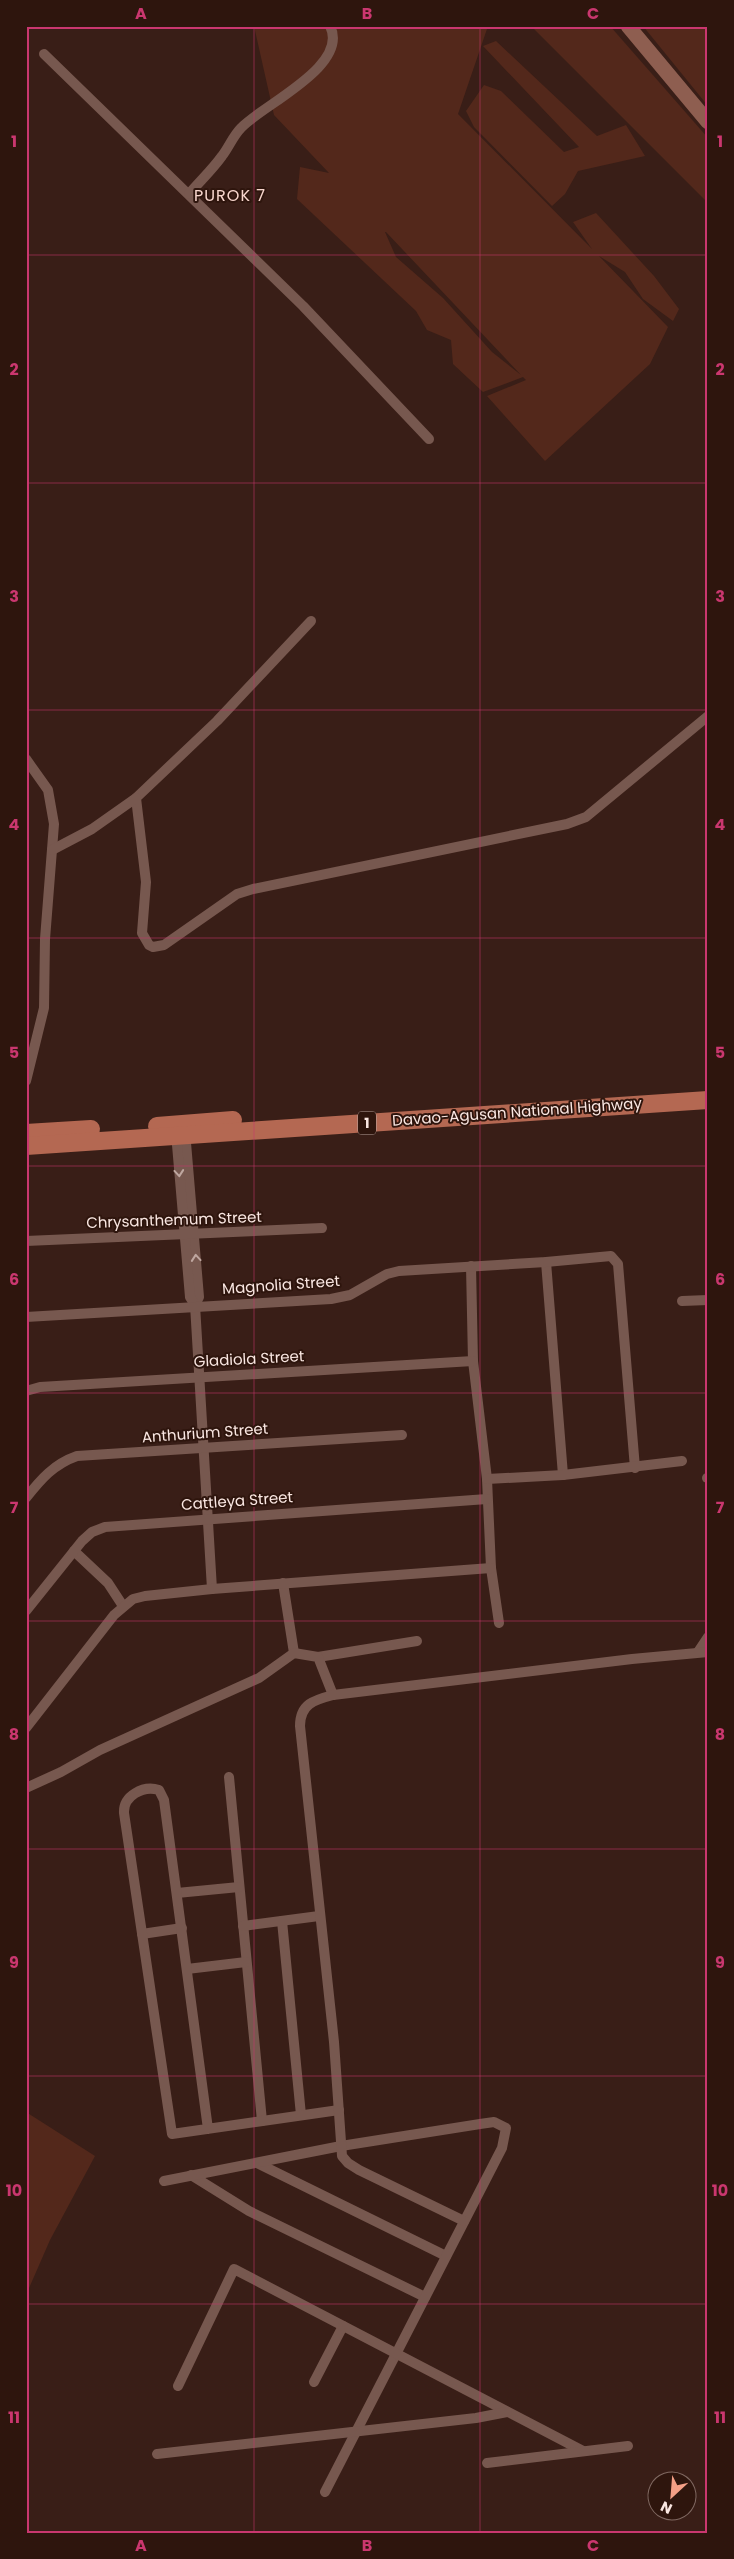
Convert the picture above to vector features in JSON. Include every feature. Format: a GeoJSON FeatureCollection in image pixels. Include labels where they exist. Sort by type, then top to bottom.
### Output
{"type":"FeatureCollection","features":[{"type":"Feature","properties":{"kind":"highway","name":"Davao-Agusan National Highway"},"geometry":{"type":"LineString","coordinates":[[26,1146],[181,1130],[708,1088]]}},
{"type":"Feature","properties":{"kind":"highway","name":"Davao-Agusan National Highway"},"geometry":{"type":"LineString","coordinates":[[26,1133],[181,1130],[708,1100]]}},
{"type":"Feature","properties":{"kind":"main road"},"geometry":{"type":"LineString","coordinates":[[628,26],[708,122]]}},
{"type":"Feature","properties":{"kind":"street"},"geometry":{"type":"LineString","coordinates":[[189,194],[217,163],[240,129],[290,92],[329,55],[334,44],[330,26]]}},
{"type":"Feature","properties":{"kind":"street"},"geometry":{"type":"LineString","coordinates":[[44,54],[189,194],[376,380],[429,438]]}},
{"type":"Feature","properties":{"kind":"street"},"geometry":{"type":"LineString","coordinates":[[52,850],[92,829],[136,798],[217,721],[311,621]]}},
{"type":"Feature","properties":{"kind":"street"},"geometry":{"type":"LineString","coordinates":[[136,798],[146,882],[142,934],[149,945],[160,947],[237,894],[253,889],[567,824],[586,817],[708,716]]}},
{"type":"Feature","properties":{"kind":"street"},"geometry":{"type":"LineString","coordinates":[[26,759],[44,784],[50,798],[54,824],[45,939],[44,1008],[26,1080]]}},
{"type":"Feature","properties":{"kind":"street"},"geometry":{"type":"LineString","coordinates":[[181,1130],[189,1235],[190,1297],[195,1306],[203,1448],[210,1518],[212,1589]]}},
{"type":"Feature","properties":{"kind":"street","name":"Chrysanthemum Street"},"geometry":{"type":"LineString","coordinates":[[26,1241],[322,1228]]}},
{"type":"Feature","properties":{"kind":"street","name":"Magnolia Street"},"geometry":{"type":"LineString","coordinates":[[26,1317],[331,1299],[350,1294],[387,1274],[399,1271],[611,1256],[618,1264],[635,1468]]}},
{"type":"Feature","properties":{"kind":"street"},"geometry":{"type":"LineString","coordinates":[[546,1262],[563,1475]]}},
{"type":"Feature","properties":{"kind":"street"},"geometry":{"type":"LineString","coordinates":[[471,1266],[473,1361],[487,1479],[490,1568],[499,1623]]}},
{"type":"Feature","properties":{"kind":"street"},"geometry":{"type":"LineString","coordinates":[[682,1301],[708,1300]]}},
{"type":"Feature","properties":{"kind":"street","name":"Gladiola Street"},"geometry":{"type":"LineString","coordinates":[[26,1391],[40,1387],[473,1361]]}},
{"type":"Feature","properties":{"kind":"street","name":"Anthurium Street"},"geometry":{"type":"LineString","coordinates":[[26,1498],[44,1475],[64,1461],[78,1456],[402,1435]]}},
{"type":"Feature","properties":{"kind":"street"},"geometry":{"type":"LineString","coordinates":[[487,1479],[563,1475],[682,1461]]}},
{"type":"Feature","properties":{"kind":"street","name":"Cattleya Street"},"geometry":{"type":"LineString","coordinates":[[26,1612],[74,1551],[92,1532],[105,1527],[487,1499]]}},
{"type":"Feature","properties":{"kind":"street"},"geometry":{"type":"LineString","coordinates":[[74,1551],[108,1583],[124,1606]]}},
{"type":"Feature","properties":{"kind":"street"},"geometry":{"type":"LineString","coordinates":[[26,1728],[102,1630],[124,1606],[145,1596],[283,1583],[490,1568]]}},
{"type":"Feature","properties":{"kind":"street"},"geometry":{"type":"LineString","coordinates":[[283,1583],[294,1653]]}},
{"type":"Feature","properties":{"kind":"street"},"geometry":{"type":"LineString","coordinates":[[464,2222],[359,2170],[348,2164],[342,2156],[334,2042],[319,1916],[300,1718],[308,1703],[333,1695],[703,1652],[708,1637]]}},
{"type":"Feature","properties":{"kind":"street"},"geometry":{"type":"LineString","coordinates":[[26,1788],[61,1772],[100,1750],[258,1678],[294,1653],[318,1657],[417,1641]]}},
{"type":"Feature","properties":{"kind":"street"},"geometry":{"type":"LineString","coordinates":[[318,1657],[333,1695]]}},
{"type":"Feature","properties":{"kind":"street"},"geometry":{"type":"LineString","coordinates":[[229,1777],[262,2121]]}},
{"type":"Feature","properties":{"kind":"street"},"geometry":{"type":"LineString","coordinates":[[208,2129],[163,1795],[154,1788],[130,1796],[124,1802],[124,1813],[172,2134],[208,2129],[301,2115],[339,2110]]}},
{"type":"Feature","properties":{"kind":"street"},"geometry":{"type":"LineString","coordinates":[[177,1893],[239,1887]]}},
{"type":"Feature","properties":{"kind":"street"},"geometry":{"type":"LineString","coordinates":[[243,1926],[319,1916]]}},
{"type":"Feature","properties":{"kind":"street"},"geometry":{"type":"LineString","coordinates":[[282,1921],[301,2115]]}},
{"type":"Feature","properties":{"kind":"street"},"geometry":{"type":"LineString","coordinates":[[142,1934],[182,1928]]}},
{"type":"Feature","properties":{"kind":"street"},"geometry":{"type":"LineString","coordinates":[[187,1969],[246,1962]]}},
{"type":"Feature","properties":{"kind":"street"},"geometry":{"type":"LineString","coordinates":[[164,2181],[341,2146],[480,2124],[494,2122],[503,2124],[506,2128],[506,2139],[325,2492]]}},
{"type":"Feature","properties":{"kind":"street"},"geometry":{"type":"LineString","coordinates":[[257,2163],[446,2256]]}},
{"type":"Feature","properties":{"kind":"street"},"geometry":{"type":"LineString","coordinates":[[208,2187],[209,2173]]}},
{"type":"Feature","properties":{"kind":"street"},"geometry":{"type":"LineString","coordinates":[[192,2175],[248,2211],[425,2297]]}},
{"type":"Feature","properties":{"kind":"street"},"geometry":{"type":"LineString","coordinates":[[178,2386],[234,2269],[583,2451]]}},
{"type":"Feature","properties":{"kind":"street"},"geometry":{"type":"LineString","coordinates":[[314,2382],[343,2326]]}},
{"type":"Feature","properties":{"kind":"street"},"geometry":{"type":"LineString","coordinates":[[157,2454],[476,2418],[507,2412]]}},
{"type":"Feature","properties":{"kind":"street"},"geometry":{"type":"LineString","coordinates":[[487,2463],[628,2446]]}},
{"type":"Feature","properties":{"kind":"shaded area"},"geometry":{"type":"Polygon","coordinates":[[[254,26],[488,26],[458,114],[592,249],[573,222],[596,213],[654,276],[679,309],[673,321],[643,299],[625,272],[599,256],[668,327],[650,364],[545,461],[487,396],[526,380],[523,377],[483,392],[453,364],[451,340],[427,330],[416,311],[297,199],[300,167],[329,173],[274,115],[254,26]],[[386,232],[396,257],[443,298],[492,352],[521,375],[386,232]]]}},
{"type":"Feature","properties":{"kind":"shaded area"},"geometry":{"type":"Polygon","coordinates":[[[531,26],[610,26],[708,138],[708,203],[531,26]]]}},
{"type":"Feature","properties":{"kind":"shaded area"},"geometry":{"type":"Polygon","coordinates":[[[643,26],[708,26],[708,106],[643,26]]]}},
{"type":"Feature","properties":{"kind":"shaded area"},"geometry":{"type":"Polygon","coordinates":[[[496,41],[597,136],[626,125],[645,156],[578,171],[565,194],[552,206],[474,127],[466,111],[484,85],[501,91],[564,152],[579,147],[483,46],[496,41]]]}},
{"type":"Feature","properties":{"kind":"shaded area"},"geometry":{"type":"Polygon","coordinates":[[[26,2112],[95,2156],[50,2240],[26,2295],[26,2112]]]}},
{"type":"Feature","properties":{"kind":"district","name":"PUROK 7"},"geometry":{"type":"Point","coordinates":[230,195]}}]}
